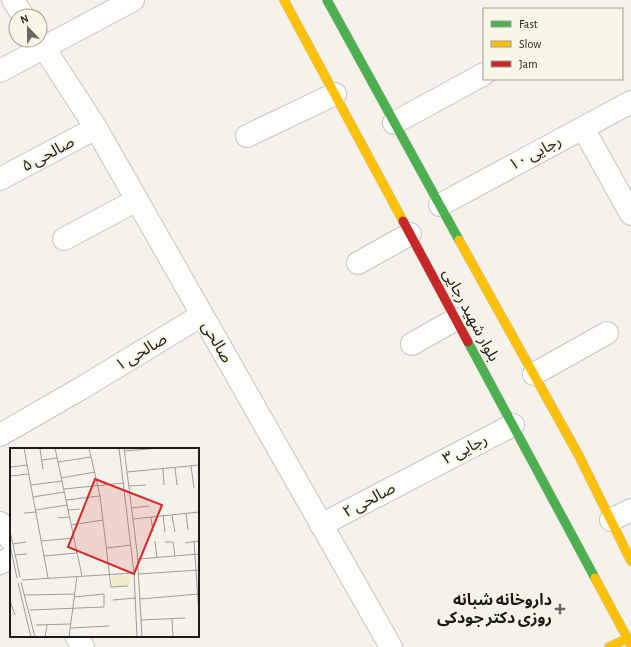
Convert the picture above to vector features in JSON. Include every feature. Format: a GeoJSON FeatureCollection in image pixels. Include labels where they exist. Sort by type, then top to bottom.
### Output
{"type":"FeatureCollection","features":[{"type":"Feature","properties":{"kind":"main road","name":"بلوار شهید رجایی"},"geometry":{"type":"LineString","coordinates":[[284,0],[629,641]]}},
{"type":"Feature","properties":{"kind":"main road","name":"بلوار شهید رجایی"},"geometry":{"type":"LineString","coordinates":[[327,0],[578,454],[631,561]]}},
{"type":"Feature","properties":{"kind":"main road"},"geometry":{"type":"LineString","coordinates":[[609,647],[629,641]]}},
{"type":"Feature","properties":{"kind":"street"},"geometry":{"type":"LineString","coordinates":[[48,41],[133,0]]}},
{"type":"Feature","properties":{"kind":"street"},"geometry":{"type":"LineString","coordinates":[[0,71],[35,48]]}},
{"type":"Feature","properties":{"kind":"street","name":"صالحی"},"geometry":{"type":"LineString","coordinates":[[44,48],[96,128],[391,647]]}},
{"type":"Feature","properties":{"kind":"street"},"geometry":{"type":"LineString","coordinates":[[394,123],[483,75]]}},
{"type":"Feature","properties":{"kind":"street"},"geometry":{"type":"LineString","coordinates":[[247,136],[335,94]]}},
{"type":"Feature","properties":{"kind":"street","name":"رجایی ۱۰"},"geometry":{"type":"LineString","coordinates":[[440,204],[631,102]]}},
{"type":"Feature","properties":{"kind":"street","name":"صالحی ۵"},"geometry":{"type":"LineString","coordinates":[[0,179],[96,128]]}},
{"type":"Feature","properties":{"kind":"street"},"geometry":{"type":"LineString","coordinates":[[583,128],[631,214]]}},
{"type":"Feature","properties":{"kind":"street"},"geometry":{"type":"LineString","coordinates":[[64,239],[137,200]]}},
{"type":"Feature","properties":{"kind":"street"},"geometry":{"type":"LineString","coordinates":[[358,263],[410,234]]}},
{"type":"Feature","properties":{"kind":"street","name":"صالحی ۱"},"geometry":{"type":"LineString","coordinates":[[0,435],[80,389],[202,315]]}},
{"type":"Feature","properties":{"kind":"street"},"geometry":{"type":"LineString","coordinates":[[412,344],[456,319]]}},
{"type":"Feature","properties":{"kind":"street"},"geometry":{"type":"LineString","coordinates":[[534,374],[607,333]]}},
{"type":"Feature","properties":{"kind":"street","name":"رجایی ۳"},"geometry":{"type":"LineString","coordinates":[[416,474],[513,425]]}},
{"type":"Feature","properties":{"kind":"street","name":"صالحی ۲"},"geometry":{"type":"LineString","coordinates":[[321,525],[416,474]]}},
{"type":"Feature","properties":{"kind":"street"},"geometry":{"type":"LineString","coordinates":[[611,520],[631,510]]}},
{"type":"Feature","properties":{"kind":"street"},"geometry":{"type":"LineString","coordinates":[[0,524],[10,539]]}},
{"type":"Feature","properties":{"kind":"street"},"geometry":{"type":"LineString","coordinates":[[0,563],[10,558]]}},
{"type":"Feature","properties":{"kind":"street"},"geometry":{"type":"LineString","coordinates":[[77,637],[83,647]]}},
{"type":"Feature","properties":{"kind":"traffic: fast"},"geometry":{"type":"LineString","coordinates":[[327,0],[459,240]]}},
{"type":"Feature","properties":{"kind":"traffic: fast"},"geometry":{"type":"LineString","coordinates":[[468,342],[595,578]]}},
{"type":"Feature","properties":{"kind":"traffic: slow"},"geometry":{"type":"LineString","coordinates":[[284,0],[403,221]]}},
{"type":"Feature","properties":{"kind":"traffic: slow"},"geometry":{"type":"LineString","coordinates":[[459,240],[578,454],[631,561]]}},
{"type":"Feature","properties":{"kind":"traffic: slow"},"geometry":{"type":"LineString","coordinates":[[595,578],[631,645]]}},
{"type":"Feature","properties":{"kind":"traffic: slow"},"geometry":{"type":"LineString","coordinates":[[609,647],[628,638]]}},
{"type":"Feature","properties":{"kind":"traffic: jam"},"geometry":{"type":"LineString","coordinates":[[403,221],[468,342]]}},
{"type":"Feature","properties":{"kind":"place","name":"داروخانه شبانه روزی دکتر جودکی"},"geometry":{"type":"Point","coordinates":[560,609]}}]}
